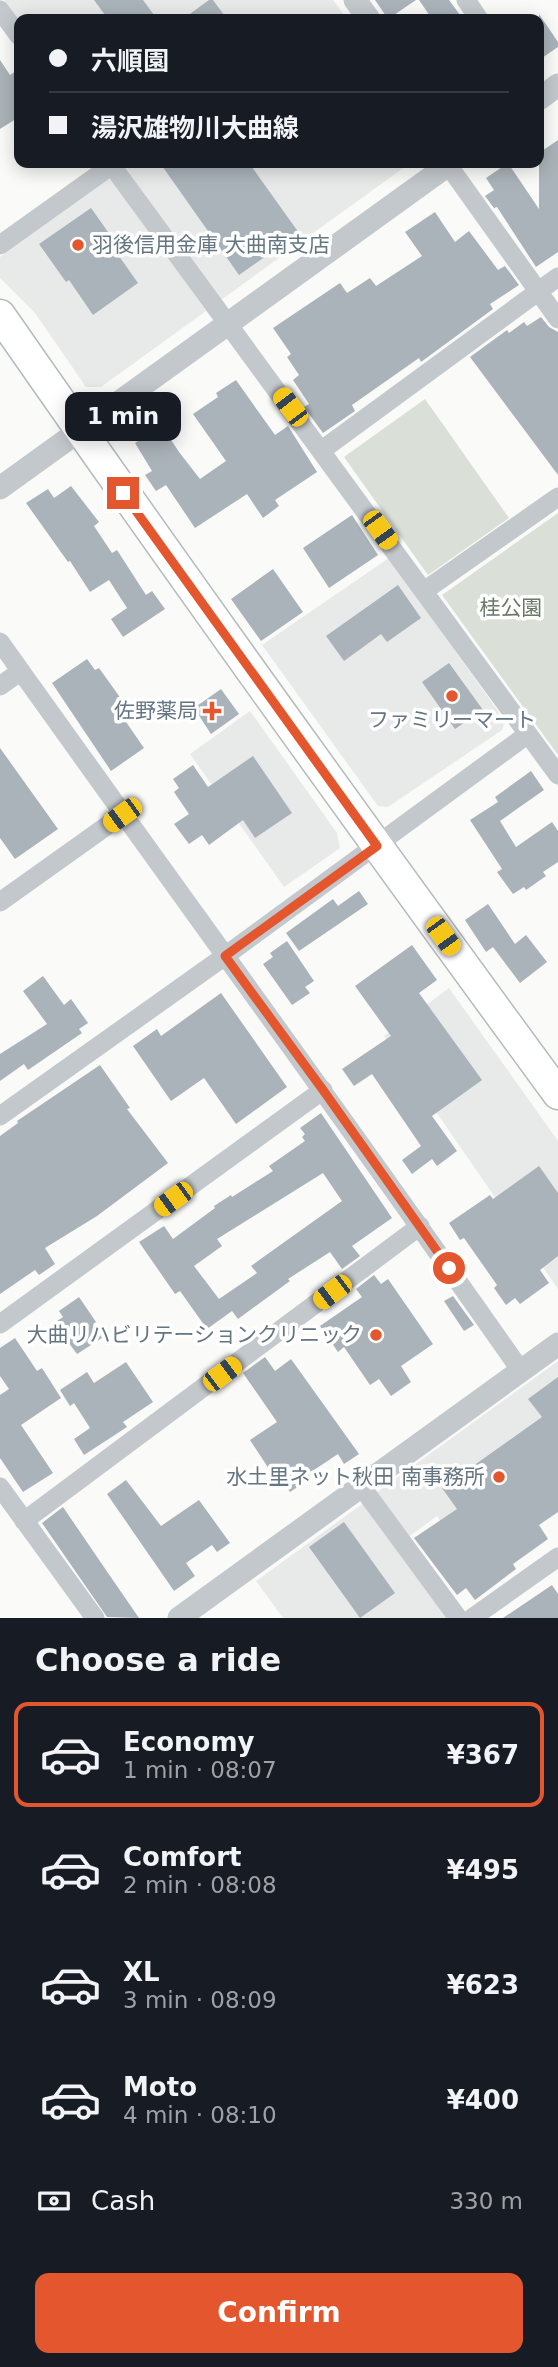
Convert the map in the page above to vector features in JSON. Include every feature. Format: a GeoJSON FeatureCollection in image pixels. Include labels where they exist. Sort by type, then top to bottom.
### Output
{"type":"FeatureCollection","features":[{"type":"Feature","properties":{"kind":"main road"},"geometry":{"type":"LineString","coordinates":[[0,315],[206,610],[558,1094]]}},
{"type":"Feature","properties":{"kind":"street"},"geometry":{"type":"LineString","coordinates":[[0,10],[14,29]]}},
{"type":"Feature","properties":{"kind":"street"},"geometry":{"type":"LineString","coordinates":[[0,245],[106,168]]}},
{"type":"Feature","properties":{"kind":"street"},"geometry":{"type":"LineString","coordinates":[[114,168],[558,775]]}},
{"type":"Feature","properties":{"kind":"street"},"geometry":{"type":"LineString","coordinates":[[0,488],[443,168]]}},
{"type":"Feature","properties":{"kind":"street"},"geometry":{"type":"LineString","coordinates":[[452,168],[558,319]]}},
{"type":"Feature","properties":{"kind":"street"},"geometry":{"type":"LineString","coordinates":[[322,450],[558,277]]}},
{"type":"Feature","properties":{"kind":"street"},"geometry":{"type":"LineString","coordinates":[[424,591],[558,497]]}},
{"type":"Feature","properties":{"kind":"street"},"geometry":{"type":"LineString","coordinates":[[0,642],[122,815],[323,1090],[521,1371]]}},
{"type":"Feature","properties":{"kind":"street"},"geometry":{"type":"LineString","coordinates":[[0,686],[21,671]]}},
{"type":"Feature","properties":{"kind":"street"},"geometry":{"type":"LineString","coordinates":[[0,1116],[225,956],[528,734]]}},
{"type":"Feature","properties":{"kind":"street"},"geometry":{"type":"LineString","coordinates":[[0,902],[122,815]]}},
{"type":"Feature","properties":{"kind":"street"},"geometry":{"type":"LineString","coordinates":[[0,1324],[323,1090]]}},
{"type":"Feature","properties":{"kind":"street"},"geometry":{"type":"LineString","coordinates":[[24,1521],[420,1226]]}},
{"type":"Feature","properties":{"kind":"street"},"geometry":{"type":"LineString","coordinates":[[179,1618],[558,1344]]}},
{"type":"Feature","properties":{"kind":"street"},"geometry":{"type":"LineString","coordinates":[[361,1486],[458,1618]]}},
{"type":"Feature","properties":{"kind":"street"},"geometry":{"type":"LineString","coordinates":[[0,1487],[95,1618]]}},
{"type":"Feature","properties":{"kind":"street"},"geometry":{"type":"LineString","coordinates":[[472,1618],[558,1557]]}},
{"type":"Feature","properties":{"kind":"shaded area"},"geometry":{"type":"Polygon","coordinates":[[[4,0],[333,0],[343,14],[14,14],[4,0]]]}},
{"type":"Feature","properties":{"kind":"shaded area"},"geometry":{"type":"Polygon","coordinates":[[[126,168],[403,168],[221,300],[126,168]]]}},
{"type":"Feature","properties":{"kind":"shaded area"},"geometry":{"type":"Polygon","coordinates":[[[104,179],[114,180],[206,311],[101,387],[86,387],[35,313],[0,278],[0,257],[104,179]]]}},
{"type":"Feature","properties":{"kind":"shaded area"},"geometry":{"type":"Polygon","coordinates":[[[389,558],[505,721],[502,730],[388,807],[378,806],[262,645],[389,558]]]}},
{"type":"Feature","properties":{"kind":"shaded area"},"geometry":{"type":"Polygon","coordinates":[[[250,711],[337,833],[340,848],[284,887],[190,754],[250,711]]]}},
{"type":"Feature","properties":{"kind":"shaded area"},"geometry":{"type":"Polygon","coordinates":[[[449,988],[558,1141],[558,1289],[384,1036],[449,988]]]}},
{"type":"Feature","properties":{"kind":"shaded area"},"geometry":{"type":"Polygon","coordinates":[[[558,1361],[558,1470],[455,1543],[437,1516],[407,1538],[376,1493],[558,1361]]]}},
{"type":"Feature","properties":{"kind":"shaded area"},"geometry":{"type":"Polygon","coordinates":[[[365,1502],[448,1618],[283,1618],[256,1581],[365,1502]]]}},
{"type":"Feature","properties":{"kind":"green space"},"geometry":{"type":"Polygon","coordinates":[[[425,399],[509,518],[428,575],[344,457],[425,399]]]}},
{"type":"Feature","properties":{"kind":"green space","name":"桂公園"},"geometry":{"type":"Polygon","coordinates":[[[558,513],[558,755],[442,595],[558,513]]]}},
{"type":"Feature","properties":{"kind":"building"},"geometry":{"type":"Polygon","coordinates":[[[94,0],[143,0],[153,14],[104,14],[94,0]]]}},
{"type":"Feature","properties":{"kind":"building"},"geometry":{"type":"Polygon","coordinates":[[[213,0],[223,14],[190,14],[213,0]]]}},
{"type":"Feature","properties":{"kind":"building"},"geometry":{"type":"Polygon","coordinates":[[[375,0],[416,0],[395,14],[385,14],[375,0]]]}},
{"type":"Feature","properties":{"kind":"building"},"geometry":{"type":"Polygon","coordinates":[[[419,0],[449,0],[459,14],[429,14],[419,0]]]}},
{"type":"Feature","properties":{"kind":"building"},"geometry":{"type":"Polygon","coordinates":[[[544,21],[558,42],[558,47],[544,57],[544,21]]]}},
{"type":"Feature","properties":{"kind":"building"},"geometry":{"type":"Polygon","coordinates":[[[0,60],[10,75],[14,72],[14,120],[0,129],[0,60]]]}},
{"type":"Feature","properties":{"kind":"building"},"geometry":{"type":"Polygon","coordinates":[[[558,140],[558,252],[536,267],[497,207],[494,208],[485,196],[494,190],[486,178],[501,168],[511,168],[539,209],[539,168],[544,168],[544,150],[558,140]]]}},
{"type":"Feature","properties":{"kind":"building"},"geometry":{"type":"Polygon","coordinates":[[[164,168],[253,168],[299,233],[239,275],[164,168]]]}},
{"type":"Feature","properties":{"kind":"building"},"geometry":{"type":"Polygon","coordinates":[[[91,208],[118,246],[114,249],[138,283],[93,315],[39,244],[91,208]]]}},
{"type":"Feature","properties":{"kind":"building"},"geometry":{"type":"Polygon","coordinates":[[[435,212],[455,242],[469,231],[498,270],[505,266],[519,285],[490,304],[493,309],[421,362],[419,358],[352,405],[355,411],[323,433],[304,407],[309,404],[293,380],[299,375],[287,357],[291,354],[273,328],[340,283],[347,293],[370,278],[376,286],[422,256],[405,232],[435,212]]]}},
{"type":"Feature","properties":{"kind":"building"},"geometry":{"type":"Polygon","coordinates":[[[541,317],[549,327],[558,332],[558,475],[470,357],[507,330],[509,333],[524,322],[527,326],[541,317]]]}},
{"type":"Feature","properties":{"kind":"building"},"geometry":{"type":"Polygon","coordinates":[[[236,380],[275,435],[288,426],[317,472],[275,500],[279,506],[263,518],[247,494],[195,528],[166,485],[156,491],[145,475],[152,471],[135,443],[162,426],[200,479],[226,461],[193,414],[218,397],[216,393],[236,380]]]}},
{"type":"Feature","properties":{"kind":"building"},"geometry":{"type":"Polygon","coordinates":[[[71,486],[99,522],[94,526],[112,553],[117,550],[146,595],[152,591],[165,609],[123,637],[111,619],[127,608],[109,580],[90,592],[26,503],[48,489],[54,498],[71,486]]]}},
{"type":"Feature","properties":{"kind":"building"},"geometry":{"type":"Polygon","coordinates":[[[352,515],[378,555],[329,588],[303,548],[352,515]]]}},
{"type":"Feature","properties":{"kind":"building"},"geometry":{"type":"Polygon","coordinates":[[[273,569],[303,612],[261,641],[231,599],[273,569]]]}},
{"type":"Feature","properties":{"kind":"building"},"geometry":{"type":"Polygon","coordinates":[[[398,585],[421,618],[387,642],[381,634],[344,661],[326,636],[398,585]]]}},
{"type":"Feature","properties":{"kind":"building"},"geometry":{"type":"Polygon","coordinates":[[[87,659],[95,670],[99,668],[132,714],[124,719],[144,748],[111,771],[52,683],[87,659]]]}},
{"type":"Feature","properties":{"kind":"building","name":"ファミリーマート"},"geometry":{"type":"Polygon","coordinates":[[[449,663],[483,710],[455,729],[422,682],[449,663]]]}},
{"type":"Feature","properties":{"kind":"building"},"geometry":{"type":"Polygon","coordinates":[[[221,689],[239,714],[211,734],[194,708],[221,689]]]}},
{"type":"Feature","properties":{"kind":"building"},"geometry":{"type":"Polygon","coordinates":[[[0,748],[58,829],[15,859],[0,838],[0,748]]]}},
{"type":"Feature","properties":{"kind":"building"},"geometry":{"type":"Polygon","coordinates":[[[253,756],[292,813],[255,838],[243,820],[209,845],[202,835],[189,844],[174,824],[189,814],[174,792],[179,788],[173,779],[193,765],[208,787],[253,756]]]}},
{"type":"Feature","properties":{"kind":"building"},"geometry":{"type":"Polygon","coordinates":[[[531,771],[544,790],[500,821],[516,847],[552,822],[558,831],[558,862],[543,872],[546,876],[526,890],[524,887],[513,894],[497,872],[502,869],[470,820],[498,802],[495,797],[531,771]]]}},
{"type":"Feature","properties":{"kind":"building"},"geometry":{"type":"Polygon","coordinates":[[[359,891],[368,904],[299,951],[286,933],[333,899],[338,906],[359,891]]]}},
{"type":"Feature","properties":{"kind":"building"},"geometry":{"type":"Polygon","coordinates":[[[488,904],[515,944],[526,935],[547,962],[520,983],[493,947],[486,952],[465,920],[488,904]]]}},
{"type":"Feature","properties":{"kind":"building"},"geometry":{"type":"Polygon","coordinates":[[[287,941],[314,981],[305,987],[310,993],[292,1005],[263,964],[273,957],[270,953],[287,941]]]}},
{"type":"Feature","properties":{"kind":"building"},"geometry":{"type":"Polygon","coordinates":[[[412,945],[437,980],[419,993],[482,1080],[432,1116],[457,1151],[437,1166],[432,1159],[412,1174],[402,1160],[421,1146],[372,1074],[354,1086],[342,1069],[391,1036],[355,986],[412,945]]]}},
{"type":"Feature","properties":{"kind":"building"},"geometry":{"type":"Polygon","coordinates":[[[43,976],[64,1005],[71,999],[88,1023],[79,1029],[82,1033],[28,1070],[24,1064],[0,1081],[0,1054],[47,1024],[23,991],[43,976]]]}},
{"type":"Feature","properties":{"kind":"building"},"geometry":{"type":"Polygon","coordinates":[[[221,993],[287,1087],[236,1124],[204,1078],[171,1101],[133,1046],[157,1029],[161,1036],[221,993]]]}},
{"type":"Feature","properties":{"kind":"building"},"geometry":{"type":"Polygon","coordinates":[[[100,1065],[130,1108],[127,1109],[168,1163],[97,1216],[45,1248],[55,1264],[39,1275],[35,1270],[0,1294],[0,1136],[18,1123],[17,1121],[100,1065]]]}},
{"type":"Feature","properties":{"kind":"building"},"geometry":{"type":"Polygon","coordinates":[[[321,1113],[392,1218],[352,1246],[360,1256],[342,1269],[330,1252],[288,1279],[290,1281],[238,1319],[232,1311],[207,1329],[180,1291],[175,1294],[139,1242],[164,1226],[173,1239],[215,1208],[214,1206],[273,1171],[269,1166],[305,1141],[302,1137],[305,1134],[300,1128],[321,1113]],[[323,1173],[217,1239],[222,1246],[194,1266],[219,1299],[257,1273],[251,1266],[342,1201],[323,1173]]]}},
{"type":"Feature","properties":{"kind":"building"},"geometry":{"type":"Polygon","coordinates":[[[539,1166],[558,1193],[558,1256],[540,1270],[549,1283],[520,1304],[515,1298],[506,1305],[494,1288],[497,1285],[464,1238],[460,1240],[449,1223],[490,1195],[493,1199],[539,1166]]]}},
{"type":"Feature","properties":{"kind":"building","name":"大曲リハビリテーションクリニック"},"geometry":{"type":"Polygon","coordinates":[[[374,1275],[381,1284],[388,1279],[433,1344],[401,1366],[411,1382],[391,1396],[379,1379],[370,1385],[344,1347],[338,1352],[320,1326],[362,1297],[356,1289],[374,1275]]]}},
{"type":"Feature","properties":{"kind":"building"},"geometry":{"type":"Polygon","coordinates":[[[453,1296],[474,1325],[464,1331],[444,1301],[453,1296]]]}},
{"type":"Feature","properties":{"kind":"building"},"geometry":{"type":"Polygon","coordinates":[[[79,1297],[96,1322],[93,1324],[102,1338],[77,1354],[54,1323],[63,1317],[59,1311],[79,1297]]]}},
{"type":"Feature","properties":{"kind":"building"},"geometry":{"type":"Polygon","coordinates":[[[15,1338],[37,1371],[42,1368],[61,1398],[21,1425],[53,1473],[23,1492],[0,1458],[0,1395],[9,1389],[0,1376],[0,1348],[15,1338]]]}},
{"type":"Feature","properties":{"kind":"building"},"geometry":{"type":"Polygon","coordinates":[[[265,1357],[275,1371],[291,1359],[359,1454],[344,1464],[338,1454],[308,1474],[311,1478],[290,1492],[273,1466],[269,1469],[250,1440],[277,1422],[243,1373],[265,1357]]]}},
{"type":"Feature","properties":{"kind":"building"},"geometry":{"type":"Polygon","coordinates":[[[126,1362],[153,1402],[123,1422],[127,1427],[84,1455],[74,1439],[90,1428],[74,1403],[70,1406],[60,1390],[87,1372],[94,1383],[126,1362]]]}},
{"type":"Feature","properties":{"kind":"building"},"geometry":{"type":"Polygon","coordinates":[[[558,1377],[558,1512],[539,1525],[548,1539],[513,1564],[516,1569],[475,1600],[466,1588],[457,1595],[414,1538],[457,1509],[442,1488],[542,1417],[528,1399],[558,1377]]]}},
{"type":"Feature","properties":{"kind":"building"},"geometry":{"type":"Polygon","coordinates":[[[126,1480],[161,1526],[199,1500],[230,1543],[217,1552],[212,1545],[186,1563],[195,1576],[174,1591],[107,1494],[126,1480]]]}},
{"type":"Feature","properties":{"kind":"building"},"geometry":{"type":"Polygon","coordinates":[[[63,1507],[139,1618],[107,1617],[42,1523],[63,1507]]]}},
{"type":"Feature","properties":{"kind":"building"},"geometry":{"type":"Polygon","coordinates":[[[344,1522],[395,1593],[360,1618],[309,1547],[344,1522]]]}},
{"type":"Feature","properties":{"kind":"building"},"geometry":{"type":"Polygon","coordinates":[[[552,1585],[558,1594],[558,1618],[503,1618],[552,1585]]]}},
{"type":"Feature","properties":{"kind":"place","name":"羽後信用金庫 大曲南支店"},"geometry":{"type":"Point","coordinates":[78,245]}},
{"type":"Feature","properties":{"kind":"place","name":"ファミリーマート"},"geometry":{"type":"Point","coordinates":[452,696]}},
{"type":"Feature","properties":{"kind":"place","name":"佐野薬局"},"geometry":{"type":"Point","coordinates":[212,711]}},
{"type":"Feature","properties":{"kind":"place","name":"大曲リハビリテーションクリニック"},"geometry":{"type":"Point","coordinates":[376,1335]}},
{"type":"Feature","properties":{"kind":"place","name":"水土里ネット秋田 南事務所"},"geometry":{"type":"Point","coordinates":[499,1477]}},
{"type":"Feature","properties":{"kind":"route"},"geometry":{"type":"LineString","coordinates":[[123,493],[377,846],[225,956],[449,1268]]}}]}
